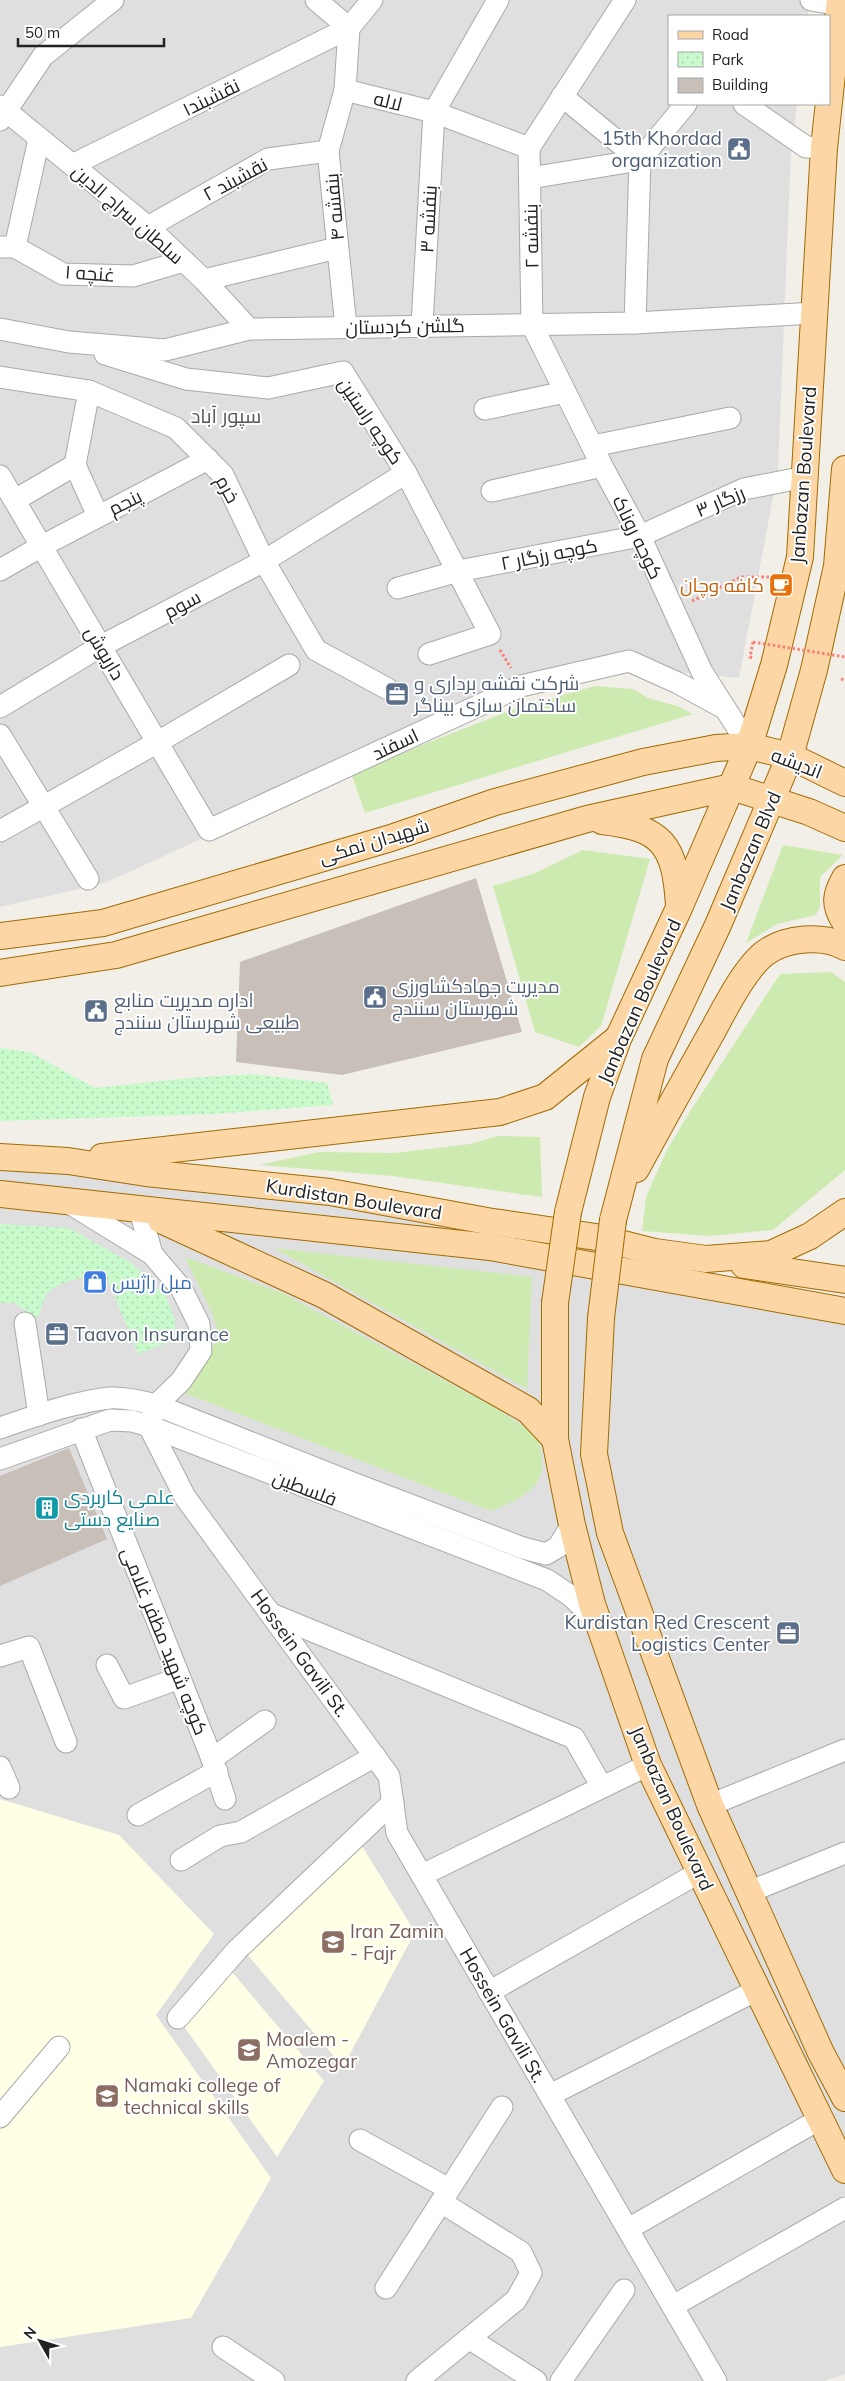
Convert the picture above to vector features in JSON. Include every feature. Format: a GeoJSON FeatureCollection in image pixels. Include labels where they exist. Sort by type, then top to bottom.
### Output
{"type":"FeatureCollection","features":[{"type":"Feature","properties":{"kind":"main road","name":"Janbazan Boulevard"},"geometry":{"type":"LineString","coordinates":[[830,93],[840,2]]}},
{"type":"Feature","properties":{"kind":"main road","name":"Janbazan Boulevard"},"geometry":{"type":"LineString","coordinates":[[829,105],[824,148],[800,557],[774,665],[749,746],[679,908],[618,1039],[597,1097],[568,1212],[555,1303],[555,1439],[572,1525],[597,1620],[648,1765],[845,2170]]}},
{"type":"Feature","properties":{"kind":"main road","name":"Janbazan Blvd"},"geometry":{"type":"LineString","coordinates":[[615,1212],[655,1059],[718,926],[790,756],[814,670],[837,566],[845,469]]}},
{"type":"Feature","properties":{"kind":"main road","name":"اندیشه"},"geometry":{"type":"LineString","coordinates":[[749,746],[790,756],[845,783]]}},
{"type":"Feature","properties":{"kind":"main road","name":"شهیدان نمکی"},"geometry":{"type":"LineString","coordinates":[[0,936],[103,922],[391,838],[494,802],[643,762],[716,748],[749,746]]}},
{"type":"Feature","properties":{"kind":"main road","name":"شهیدان نمکی"},"geometry":{"type":"LineString","coordinates":[[0,973],[116,956],[587,819],[732,786]]}},
{"type":"Feature","properties":{"kind":"main road"},"geometry":{"type":"LineString","coordinates":[[732,786],[773,799],[845,828]]}},
{"type":"Feature","properties":{"kind":"main road"},"geometry":{"type":"LineString","coordinates":[[587,819],[630,824],[653,833],[669,853],[677,875],[679,908]]}},
{"type":"Feature","properties":{"kind":"main road"},"geometry":{"type":"LineString","coordinates":[[845,878],[835,901],[838,912],[845,922]]}},
{"type":"Feature","properties":{"kind":"main road"},"geometry":{"type":"LineString","coordinates":[[615,1212],[724,1010],[747,974],[765,953],[786,944],[808,939],[839,944],[845,947]]}},
{"type":"Feature","properties":{"kind":"main road"},"geometry":{"type":"LineString","coordinates":[[68,1161],[500,1112],[545,1097],[618,1039]]}},
{"type":"Feature","properties":{"kind":"main road","name":"Kurdistan Boulevard"},"geometry":{"type":"LineString","coordinates":[[0,1157],[68,1161],[146,1173],[330,1192],[487,1221],[596,1237],[655,1252],[845,1280]]}},
{"type":"Feature","properties":{"kind":"main road"},"geometry":{"type":"LineString","coordinates":[[0,1194],[64,1200],[140,1211],[324,1295],[528,1410],[555,1439]]}},
{"type":"Feature","properties":{"kind":"main road","name":"Kurdistan Boulevard"},"geometry":{"type":"LineString","coordinates":[[140,1211],[490,1247],[845,1311]]}},
{"type":"Feature","properties":{"kind":"main road","name":"Janbazan Boulevard"},"geometry":{"type":"LineString","coordinates":[[615,1212],[601,1318],[594,1454],[610,1533],[710,1805],[749,1892],[842,2084]]}},
{"type":"Feature","properties":{"kind":"main road","name":"Kurdistan Boulevard"},"geometry":{"type":"LineString","coordinates":[[706,1259],[771,1254],[810,1236],[845,1212]]}},
{"type":"Feature","properties":{"kind":"street"},"geometry":{"type":"LineString","coordinates":[[2,113],[43,56],[113,0]]}},
{"type":"Feature","properties":{"kind":"street"},"geometry":{"type":"LineString","coordinates":[[316,0],[349,28]]}},
{"type":"Feature","properties":{"kind":"street"},"geometry":{"type":"LineString","coordinates":[[345,90],[349,28],[372,0]]}},
{"type":"Feature","properties":{"kind":"street"},"geometry":{"type":"LineString","coordinates":[[434,112],[498,0]]}},
{"type":"Feature","properties":{"kind":"street"},"geometry":{"type":"LineString","coordinates":[[529,148],[625,0]]}},
{"type":"Feature","properties":{"kind":"street"},"geometry":{"type":"LineString","coordinates":[[811,0],[840,2]]}},
{"type":"Feature","properties":{"kind":"street","name":"نقشبند۱"},"geometry":{"type":"LineString","coordinates":[[72,165],[349,28]]}},
{"type":"Feature","properties":{"kind":"street","name":"لاله"},"geometry":{"type":"LineString","coordinates":[[345,90],[434,112],[529,148]]}},
{"type":"Feature","properties":{"kind":"street","name":"بنفشه ۴"},"geometry":{"type":"LineString","coordinates":[[345,90],[328,151],[346,327]]}},
{"type":"Feature","properties":{"kind":"street"},"geometry":{"type":"LineString","coordinates":[[562,96],[640,160]]}},
{"type":"Feature","properties":{"kind":"street"},"geometry":{"type":"LineString","coordinates":[[635,322],[640,160],[685,105]]}},
{"type":"Feature","properties":{"kind":"street"},"geometry":{"type":"LineString","coordinates":[[745,105],[806,147],[824,148]]}},
{"type":"Feature","properties":{"kind":"street","name":"بنفشه ۳"},"geometry":{"type":"LineString","coordinates":[[422,325],[434,112]]}},
{"type":"Feature","properties":{"kind":"street","name":"سلطان سراج الدین"},"geometry":{"type":"LineString","coordinates":[[2,113],[39,139],[148,227],[204,280],[249,329]]}},
{"type":"Feature","properties":{"kind":"street"},"geometry":{"type":"LineString","coordinates":[[8,247],[39,139]]}},
{"type":"Feature","properties":{"kind":"street","name":"بنفشه ۲"},"geometry":{"type":"LineString","coordinates":[[529,148],[532,324]]}},
{"type":"Feature","properties":{"kind":"street","name":"نقشبند ۲"},"geometry":{"type":"LineString","coordinates":[[148,227],[268,159],[328,151]]}},
{"type":"Feature","properties":{"kind":"street"},"geometry":{"type":"LineString","coordinates":[[530,178],[640,160]]}},
{"type":"Feature","properties":{"kind":"street","name":"غنچه ۱"},"geometry":{"type":"LineString","coordinates":[[8,247],[63,274],[133,276],[184,261]]}},
{"type":"Feature","properties":{"kind":"street"},"geometry":{"type":"LineString","coordinates":[[204,280],[337,248]]}},
{"type":"Feature","properties":{"kind":"street","name":"گلشن کردستان"},"geometry":{"type":"LineString","coordinates":[[0,329],[69,342],[165,350],[249,329],[635,322],[814,313]]}},
{"type":"Feature","properties":{"kind":"street","name":"کوچه روناک"},"geometry":{"type":"LineString","coordinates":[[532,324],[602,466],[640,536],[702,672],[722,707],[749,746]]}},
{"type":"Feature","properties":{"kind":"street","name":"کوچه راستین"},"geometry":{"type":"LineString","coordinates":[[69,342],[186,379],[268,388],[343,372],[406,473],[490,634]]}},
{"type":"Feature","properties":{"kind":"street","name":"خرم"},"geometry":{"type":"LineString","coordinates":[[0,376],[88,391],[176,428],[223,475],[264,561],[316,650],[388,689]]}},
{"type":"Feature","properties":{"kind":"street"},"geometry":{"type":"LineString","coordinates":[[88,391],[75,465],[98,516]]}},
{"type":"Feature","properties":{"kind":"street"},"geometry":{"type":"LineString","coordinates":[[485,409],[565,392]]}},
{"type":"Feature","properties":{"kind":"street"},"geometry":{"type":"LineString","coordinates":[[593,446],[730,418]]}},
{"type":"Feature","properties":{"kind":"street","name":"پنجم"},"geometry":{"type":"LineString","coordinates":[[0,570],[98,516],[208,459]]}},
{"type":"Feature","properties":{"kind":"street"},"geometry":{"type":"LineString","coordinates":[[15,500],[75,465]]}},
{"type":"Feature","properties":{"kind":"street"},"geometry":{"type":"LineString","coordinates":[[492,491],[602,466]]}},
{"type":"Feature","properties":{"kind":"street","name":"سوم"},"geometry":{"type":"LineString","coordinates":[[0,707],[101,646],[264,561],[406,473]]}},
{"type":"Feature","properties":{"kind":"street","name":"داریوش"},"geometry":{"type":"LineString","coordinates":[[0,476],[210,830]]}},
{"type":"Feature","properties":{"kind":"street","name":"رزگار ۳"},"geometry":{"type":"LineString","coordinates":[[640,536],[744,489],[805,476]]}},
{"type":"Feature","properties":{"kind":"street","name":"کوچه رزگار ۲"},"geometry":{"type":"LineString","coordinates":[[398,588],[459,572],[640,536]]}},
{"type":"Feature","properties":{"kind":"street"},"geometry":{"type":"LineString","coordinates":[[429,654],[490,634]]}},
{"type":"Feature","properties":{"kind":"street","name":"اسفند"},"geometry":{"type":"LineString","coordinates":[[210,830],[522,686],[629,661],[678,683],[722,707]]}},
{"type":"Feature","properties":{"kind":"street"},"geometry":{"type":"LineString","coordinates":[[0,831],[158,742],[289,665]]}},
{"type":"Feature","properties":{"kind":"street"},"geometry":{"type":"LineString","coordinates":[[0,735],[88,879]]}},
{"type":"Feature","properties":{"kind":"street"},"geometry":{"type":"LineString","coordinates":[[64,1200],[152,1254],[181,1288],[199,1324],[201,1351],[181,1381],[156,1405],[149,1426]]}},
{"type":"Feature","properties":{"kind":"street"},"geometry":{"type":"LineString","coordinates":[[140,1211],[152,1254]]}},
{"type":"Feature","properties":{"kind":"street"},"geometry":{"type":"LineString","coordinates":[[25,1323],[39,1415]]}},
{"type":"Feature","properties":{"kind":"street","name":"فلسطین"},"geometry":{"type":"LineString","coordinates":[[0,1428],[39,1415],[110,1398],[135,1400],[156,1405],[350,1482],[524,1548],[546,1554],[558,1547],[572,1525]]}},
{"type":"Feature","properties":{"kind":"street","name":"فلسطین"},"geometry":{"type":"LineString","coordinates":[[0,1459],[110,1420],[132,1421],[547,1580],[571,1596],[597,1620]]}},
{"type":"Feature","properties":{"kind":"street","name":"Hossein Gavili St."},"geometry":{"type":"LineString","coordinates":[[149,1426],[185,1497],[389,1776],[397,1833],[716,2381]]}},
{"type":"Feature","properties":{"kind":"street","name":"کوچه شهید مظفر غلامی"},"geometry":{"type":"LineString","coordinates":[[81,1429],[214,1765],[225,1799]]}},
{"type":"Feature","properties":{"kind":"street"},"geometry":{"type":"LineString","coordinates":[[270,1614],[574,1738],[602,1787]]}},
{"type":"Feature","properties":{"kind":"street"},"geometry":{"type":"LineString","coordinates":[[0,1656],[29,1647],[66,1742]]}},
{"type":"Feature","properties":{"kind":"street"},"geometry":{"type":"LineString","coordinates":[[107,1665],[124,1698],[180,1678]]}},
{"type":"Feature","properties":{"kind":"street"},"geometry":{"type":"LineString","coordinates":[[138,1815],[214,1765],[265,1721]]}},
{"type":"Feature","properties":{"kind":"street"},"geometry":{"type":"LineString","coordinates":[[710,1805],[845,1750]]}},
{"type":"Feature","properties":{"kind":"street"},"geometry":{"type":"LineString","coordinates":[[182,1860],[220,1836],[241,1832],[375,1756]]}},
{"type":"Feature","properties":{"kind":"street"},"geometry":{"type":"LineString","coordinates":[[422,1875],[648,1765]]}},
{"type":"Feature","properties":{"kind":"street"},"geometry":{"type":"LineString","coordinates":[[0,1767],[9,1788]]}},
{"type":"Feature","properties":{"kind":"street"},"geometry":{"type":"LineString","coordinates":[[178,2018],[237,1950],[393,1802]]}},
{"type":"Feature","properties":{"kind":"street"},"geometry":{"type":"LineString","coordinates":[[749,1892],[845,1853]]}},
{"type":"Feature","properties":{"kind":"street"},"geometry":{"type":"LineString","coordinates":[[489,1992],[700,1872]]}},
{"type":"Feature","properties":{"kind":"street"},"geometry":{"type":"LineString","coordinates":[[550,2095],[757,1990]]}},
{"type":"Feature","properties":{"kind":"street"},"geometry":{"type":"LineString","coordinates":[[0,2117],[59,2047]]}},
{"type":"Feature","properties":{"kind":"street"},"geometry":{"type":"LineString","coordinates":[[386,2288],[502,2107]]}},
{"type":"Feature","properties":{"kind":"street"},"geometry":{"type":"LineString","coordinates":[[628,2229],[820,2119]]}},
{"type":"Feature","properties":{"kind":"street"},"geometry":{"type":"LineString","coordinates":[[360,2140],[445,2195],[521,2252],[531,2274],[516,2300],[417,2381]]}},
{"type":"Feature","properties":{"kind":"street"},"geometry":{"type":"LineString","coordinates":[[672,2306],[845,2208]]}},
{"type":"Feature","properties":{"kind":"street"},"geometry":{"type":"LineString","coordinates":[[561,2381],[624,2290]]}},
{"type":"Feature","properties":{"kind":"street"},"geometry":{"type":"LineString","coordinates":[[470,2339],[536,2381]]}},
{"type":"Feature","properties":{"kind":"street"},"geometry":{"type":"LineString","coordinates":[[223,2347],[274,2381]]}},
{"type":"Feature","properties":{"kind":"path"},"geometry":{"type":"LineString","coordinates":[[673,611],[741,576],[774,577],[795,581]]}},
{"type":"Feature","properties":{"kind":"path"},"geometry":{"type":"LineString","coordinates":[[490,634],[522,686]]}},
{"type":"Feature","properties":{"kind":"path"},"geometry":{"type":"LineString","coordinates":[[750,657],[753,642],[845,657]]}},
{"type":"Feature","properties":{"kind":"shaded area"},"geometry":{"type":"Polygon","coordinates":[[[0,0],[808,0],[808,15],[668,15],[668,105],[797,105],[791,149],[778,471],[739,678],[598,664],[425,736],[105,883],[0,907],[0,0]]]}},
{"type":"Feature","properties":{"kind":"shaded area"},"geometry":{"type":"Polygon","coordinates":[[[0,1159],[596,1237],[845,1312],[845,2374],[825,2381],[0,2381],[0,1159]]]}},
{"type":"Feature","properties":{"kind":"shaded area","name":"Namaki college of technical skills"},"geometry":{"type":"Polygon","coordinates":[[[0,1799],[119,1835],[214,1934],[156,2015],[271,2178],[191,2318],[0,2347],[0,1799]]]}},
{"type":"Feature","properties":{"kind":"shaded area","name":"Iran Zamin - Fajr"},"geometry":{"type":"Polygon","coordinates":[[[357,1838],[415,1932],[343,2067],[246,1953],[357,1838]]]}},
{"type":"Feature","properties":{"kind":"shaded area","name":"Moalem - Amozegar"},"geometry":{"type":"Polygon","coordinates":[[[227,1966],[324,2081],[277,2157],[178,2018],[227,1966]]]}},
{"type":"Feature","properties":{"kind":"green space"},"geometry":{"type":"Polygon","coordinates":[[[595,686],[633,689],[648,698],[677,706],[693,714],[365,813],[351,773],[519,707],[595,686]]]}},
{"type":"Feature","properties":{"kind":"green space"},"geometry":{"type":"Polygon","coordinates":[[[783,845],[843,855],[820,877],[820,906],[816,915],[777,924],[746,943],[783,845]]]}},
{"type":"Feature","properties":{"kind":"green space"},"geometry":{"type":"Polygon","coordinates":[[[583,850],[650,859],[601,1026],[579,1047],[535,1032],[493,886],[533,874],[583,850]]]}},
{"type":"Feature","properties":{"kind":"green space"},"geometry":{"type":"Polygon","coordinates":[[[831,972],[845,982],[845,1170],[773,1230],[710,1236],[642,1231],[646,1197],[667,1150],[780,974],[831,972]]]}},
{"type":"Feature","properties":{"kind":"green space"},"geometry":{"type":"Polygon","coordinates":[[[0,1048],[30,1052],[95,1088],[189,1078],[252,1074],[327,1083],[333,1105],[213,1114],[0,1121],[0,1048]]]}},
{"type":"Feature","properties":{"kind":"green space"},"geometry":{"type":"Polygon","coordinates":[[[498,1136],[540,1137],[542,1197],[392,1176],[259,1165],[319,1152],[394,1153],[470,1144],[498,1136]]]}},
{"type":"Feature","properties":{"kind":"green space"},"geometry":{"type":"Polygon","coordinates":[[[0,1224],[69,1228],[131,1263],[166,1296],[175,1320],[174,1340],[138,1354],[104,1270],[58,1285],[46,1294],[38,1318],[14,1303],[0,1303],[0,1224]]]}},
{"type":"Feature","properties":{"kind":"green space"},"geometry":{"type":"Polygon","coordinates":[[[274,1248],[532,1277],[527,1389],[274,1248]]]}},
{"type":"Feature","properties":{"kind":"green space"},"geometry":{"type":"Polygon","coordinates":[[[185,1257],[282,1293],[494,1407],[538,1436],[542,1468],[536,1484],[523,1495],[491,1511],[179,1391],[199,1369],[219,1335],[213,1315],[185,1257]]]}},
{"type":"Feature","properties":{"kind":"building","name":"مدیریت جهادکشاورزی شهرستان سنندج"},"geometry":{"type":"Polygon","coordinates":[[[476,878],[522,1032],[342,1075],[236,1062],[240,962],[476,878]]]}},
{"type":"Feature","properties":{"kind":"building","name":"علمی کاربردی صنایع دستی"},"geometry":{"type":"Polygon","coordinates":[[[69,1448],[107,1539],[0,1586],[0,1476],[69,1448]]]}},
{"type":"Feature","properties":{"kind":"place","name":"15th Khordad organization"},"geometry":{"type":"Point","coordinates":[739,149]}},
{"type":"Feature","properties":{"kind":"place","name":"کافه وچان"},"geometry":{"type":"Point","coordinates":[781,585]}},
{"type":"Feature","properties":{"kind":"place","name":"شرکت نقشه برداری و ساختمان سازی بیناگر"},"geometry":{"type":"Point","coordinates":[397,694]}},
{"type":"Feature","properties":{"kind":"place","name":"مدیریت جهادکشاورزی شهرستان سنندج"},"geometry":{"type":"Point","coordinates":[375,997]}},
{"type":"Feature","properties":{"kind":"place","name":"اداره مدیریت منابع طبیعی شهرستان سنندج"},"geometry":{"type":"Point","coordinates":[96,1011]}},
{"type":"Feature","properties":{"kind":"place","name":"مبل راژیس"},"geometry":{"type":"Point","coordinates":[95,1282]}},
{"type":"Feature","properties":{"kind":"place","name":"Taavon Insurance"},"geometry":{"type":"Point","coordinates":[57,1334]}},
{"type":"Feature","properties":{"kind":"place","name":"علمی کاربردی صنایع دستی"},"geometry":{"type":"Point","coordinates":[47,1508]}},
{"type":"Feature","properties":{"kind":"place","name":"Kurdistan Red Crescent Logistics Center"},"geometry":{"type":"Point","coordinates":[788,1633]}},
{"type":"Feature","properties":{"kind":"place","name":"Iran Zamin - Fajr"},"geometry":{"type":"Point","coordinates":[333,1942]}},
{"type":"Feature","properties":{"kind":"place","name":"Moalem - Amozegar"},"geometry":{"type":"Point","coordinates":[249,2050]}},
{"type":"Feature","properties":{"kind":"place","name":"Namaki college of technical skills"},"geometry":{"type":"Point","coordinates":[107,2096]}},
{"type":"Feature","properties":{"kind":"district","name":"سپور آباد"},"geometry":{"type":"Point","coordinates":[226,416]}}]}
